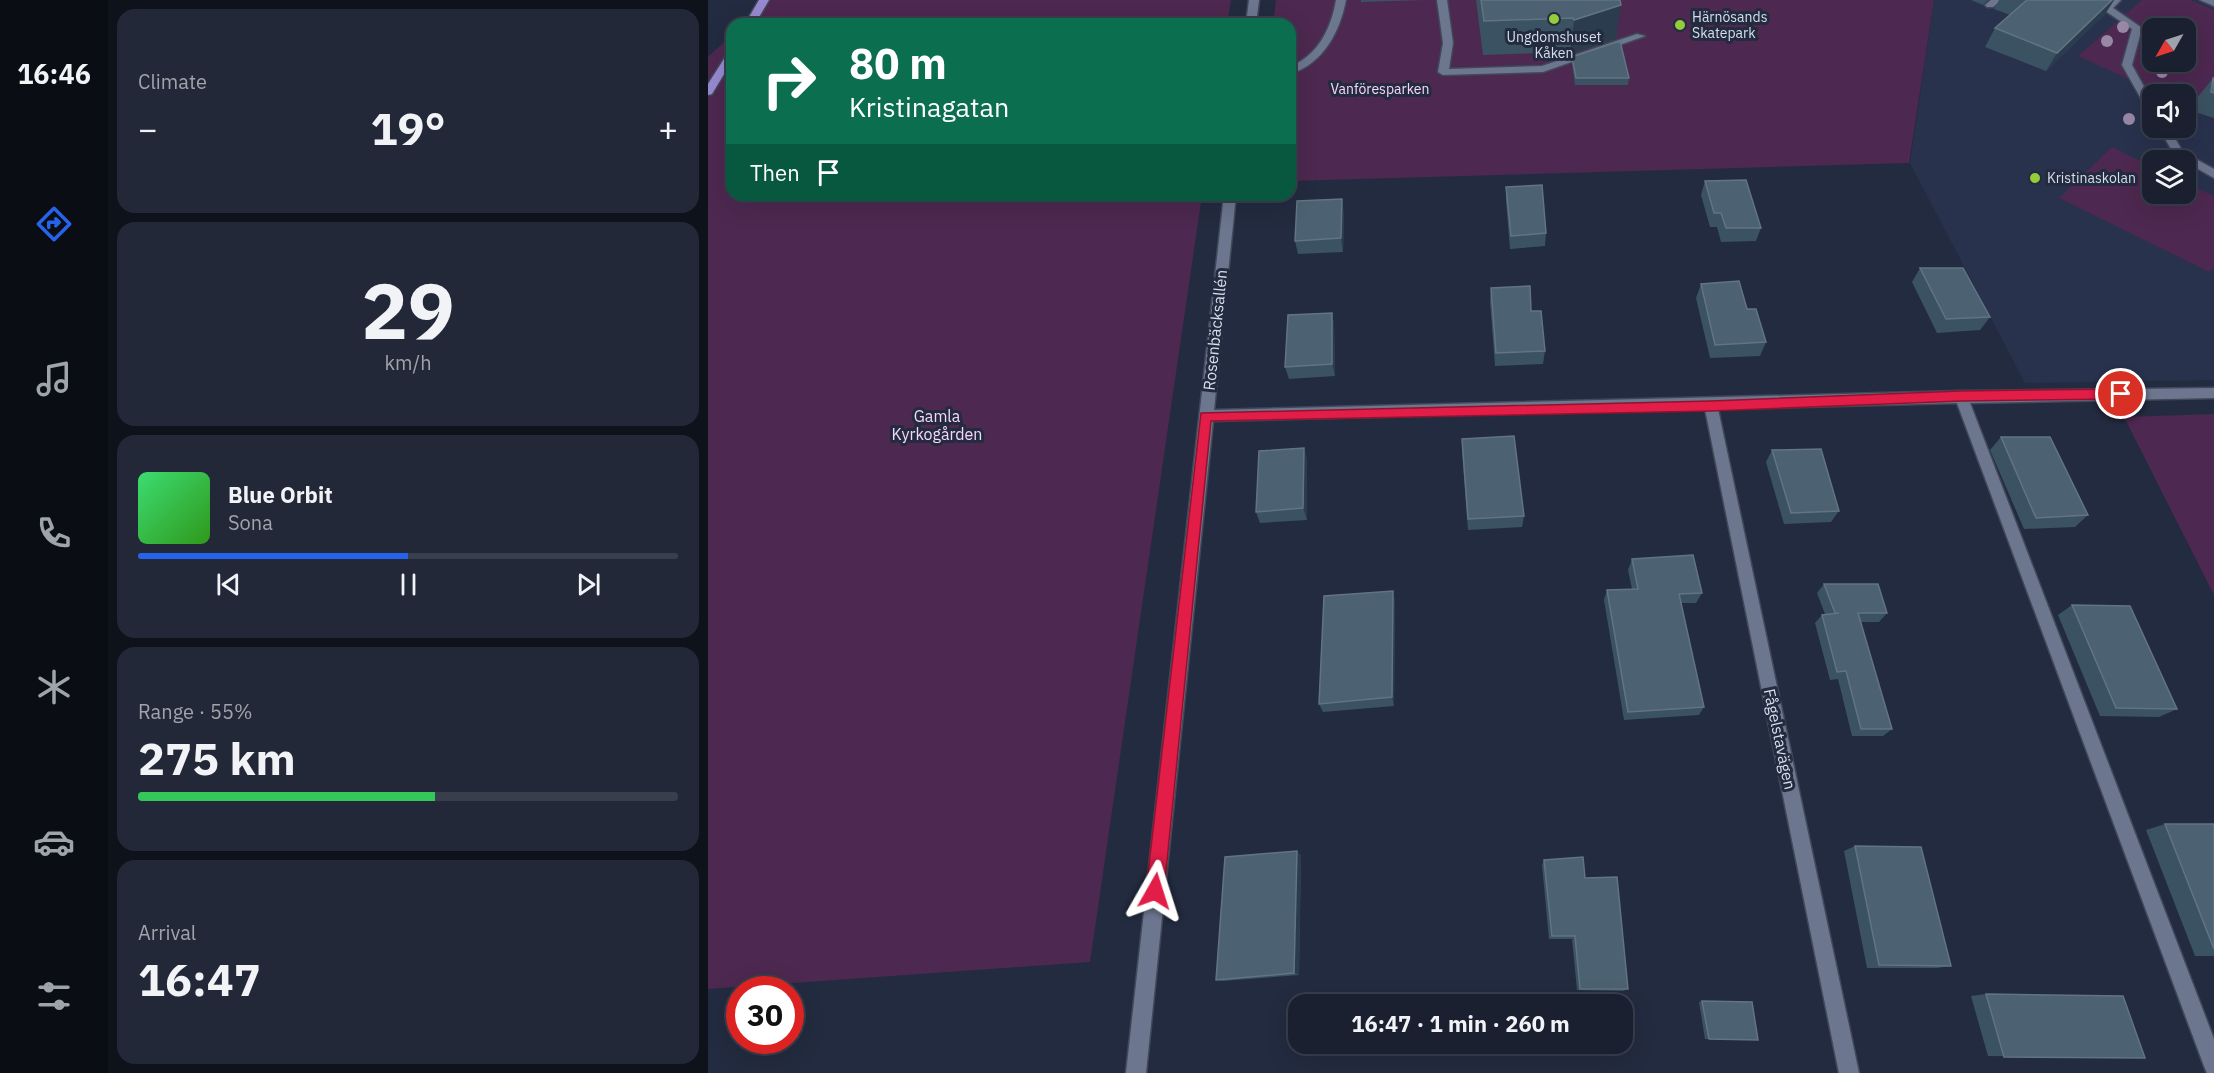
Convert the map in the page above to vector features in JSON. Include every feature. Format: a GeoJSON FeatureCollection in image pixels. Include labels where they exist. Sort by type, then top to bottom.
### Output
{"type":"FeatureCollection","features":[{"type":"Feature","properties":{"kind":"main road"},"geometry":{"type":"LineString","coordinates":[[754,18],[764,0]]}},
{"type":"Feature","properties":{"kind":"main road"},"geometry":{"type":"LineString","coordinates":[[708,92],[726,63]]}},
{"type":"Feature","properties":{"kind":"street"},"geometry":{"type":"LineString","coordinates":[[1252,18],[1254,0]]}},
{"type":"Feature","properties":{"kind":"street"},"geometry":{"type":"LineString","coordinates":[[1296,68],[1302,66],[1332,34],[1341,0]]}},
{"type":"Feature","properties":{"kind":"street"},"geometry":{"type":"LineString","coordinates":[[1442,0],[1448,43],[1443,72],[1543,69],[1640,36]]}},
{"type":"Feature","properties":{"kind":"street"},"geometry":{"type":"LineString","coordinates":[[2107,8],[2116,0]]}},
{"type":"Feature","properties":{"kind":"street"},"geometry":{"type":"LineString","coordinates":[[2205,0],[2214,3]]}},
{"type":"Feature","properties":{"kind":"street"},"geometry":{"type":"LineString","coordinates":[[2096,4],[2107,8],[2137,28],[2127,65],[2142,91]]}},
{"type":"Feature","properties":{"kind":"street"},"geometry":{"type":"LineString","coordinates":[[2170,138],[2179,154],[2214,174]]}},
{"type":"Feature","properties":{"kind":"street","name":"Rosenbäcksallén"},"geometry":{"type":"LineString","coordinates":[[1136,1073],[1229,201]]}},
{"type":"Feature","properties":{"kind":"street"},"geometry":{"type":"LineString","coordinates":[[1205,417],[1711,406],[1961,396],[2214,393]]}},
{"type":"Feature","properties":{"kind":"street"},"geometry":{"type":"LineString","coordinates":[[1961,396],[2214,1066]]}},
{"type":"Feature","properties":{"kind":"street","name":"Fågelstavägen"},"geometry":{"type":"LineString","coordinates":[[1711,406],[1849,1073]]}},
{"type":"Feature","properties":{"kind":"shaded area","name":"Kristinaskolan"},"geometry":{"type":"Polygon","coordinates":[[[1934,0],[2214,0],[2214,380],[2025,383],[1910,163],[1934,0]]]}},
{"type":"Feature","properties":{"kind":"green space"},"geometry":{"type":"Polygon","coordinates":[[[770,0],[1231,0],[1228,18],[750,18],[770,0]]]}},
{"type":"Feature","properties":{"kind":"green space","name":"Vanföresparken"},"geometry":{"type":"Polygon","coordinates":[[[1276,0],[1934,0],[1909,163],[1296,181],[1296,18],[1274,18],[1276,0]]]}},
{"type":"Feature","properties":{"kind":"green space"},"geometry":{"type":"Polygon","coordinates":[[[2142,0],[2190,0],[2214,10],[2214,119],[2196,111],[2196,84],[2142,85],[2078,56],[2142,0]]]}},
{"type":"Feature","properties":{"kind":"green space","name":"Gamla Kyrkogården"},"geometry":{"type":"Polygon","coordinates":[[[726,40],[726,201],[1201,201],[1090,962],[804,982],[804,976],[726,976],[726,988],[708,989],[708,57],[726,40]]]}},
{"type":"Feature","properties":{"kind":"green space"},"geometry":{"type":"Polygon","coordinates":[[[2112,147],[2142,162],[2142,204],[2196,204],[2196,188],[2214,196],[2214,267],[2209,272],[2059,198],[2112,147]]]}},
{"type":"Feature","properties":{"kind":"green space"},"geometry":{"type":"Polygon","coordinates":[[[2214,414],[2214,595],[2124,417],[2214,414]]]}},
{"type":"Feature","properties":{"kind":"building"},"geometry":{"type":"Polygon","coordinates":[[[1481,0],[1620,0],[1621,5],[1574,20],[1573,18],[1484,21],[1481,0]]]}},
{"type":"Feature","properties":{"kind":"building"},"geometry":{"type":"Polygon","coordinates":[[[2027,0],[2112,0],[2057,53],[1995,28],[2027,0]]]}},
{"type":"Feature","properties":{"kind":"building"},"geometry":{"type":"Polygon","coordinates":[[[1620,41],[1629,78],[1576,78],[1572,57],[1620,41]]]}},
{"type":"Feature","properties":{"kind":"building"},"geometry":{"type":"Polygon","coordinates":[[[2214,78],[2214,93],[2211,92],[2214,78]]]}},
{"type":"Feature","properties":{"kind":"building"},"geometry":{"type":"Polygon","coordinates":[[[1746,180],[1761,228],[1726,228],[1721,213],[1714,213],[1705,181],[1746,180]]]}},
{"type":"Feature","properties":{"kind":"building"},"geometry":{"type":"Polygon","coordinates":[[[1542,185],[1546,233],[1511,236],[1506,187],[1542,185]]]}},
{"type":"Feature","properties":{"kind":"building"},"geometry":{"type":"Polygon","coordinates":[[[1342,199],[1341,238],[1295,241],[1297,201],[1342,199]]]}},
{"type":"Feature","properties":{"kind":"building"},"geometry":{"type":"Polygon","coordinates":[[[1920,268],[1963,268],[1990,317],[1946,319],[1920,268]]]}},
{"type":"Feature","properties":{"kind":"building"},"geometry":{"type":"Polygon","coordinates":[[[1739,281],[1747,309],[1756,309],[1766,342],[1715,345],[1701,284],[1739,281]]]}},
{"type":"Feature","properties":{"kind":"building"},"geometry":{"type":"Polygon","coordinates":[[[1530,286],[1531,311],[1541,311],[1545,351],[1496,353],[1491,288],[1530,286]]]}},
{"type":"Feature","properties":{"kind":"building"},"geometry":{"type":"Polygon","coordinates":[[[1332,313],[1332,364],[1285,367],[1288,315],[1332,313]]]}},
{"type":"Feature","properties":{"kind":"building"},"geometry":{"type":"Polygon","coordinates":[[[1514,436],[1524,516],[1468,519],[1462,439],[1514,436]]]}},
{"type":"Feature","properties":{"kind":"building"},"geometry":{"type":"Polygon","coordinates":[[[2001,437],[2050,437],[2088,515],[2036,518],[2001,437]]]}},
{"type":"Feature","properties":{"kind":"building"},"geometry":{"type":"Polygon","coordinates":[[[1304,448],[1303,508],[1256,512],[1259,451],[1304,448]]]}},
{"type":"Feature","properties":{"kind":"building"},"geometry":{"type":"Polygon","coordinates":[[[1821,449],[1839,511],[1791,513],[1772,450],[1821,449]]]}},
{"type":"Feature","properties":{"kind":"building"},"geometry":{"type":"Polygon","coordinates":[[[1693,555],[1702,593],[1679,594],[1704,707],[1628,712],[1607,590],[1638,589],[1632,559],[1693,555]]]}},
{"type":"Feature","properties":{"kind":"building"},"geometry":{"type":"Polygon","coordinates":[[[1824,584],[1878,584],[1887,613],[1858,613],[1892,729],[1861,729],[1846,671],[1837,672],[1822,615],[1839,613],[1835,613],[1824,584]]]}},
{"type":"Feature","properties":{"kind":"building"},"geometry":{"type":"Polygon","coordinates":[[[1393,591],[1392,697],[1319,704],[1324,596],[1393,591]]]}},
{"type":"Feature","properties":{"kind":"building"},"geometry":{"type":"Polygon","coordinates":[[[2072,605],[2130,606],[2177,709],[2116,708],[2072,605]]]}},
{"type":"Feature","properties":{"kind":"building"},"geometry":{"type":"Polygon","coordinates":[[[2165,824],[2214,824],[2214,949],[2165,824]]]}},
{"type":"Feature","properties":{"kind":"building"},"geometry":{"type":"Polygon","coordinates":[[[1855,846],[1921,847],[1951,966],[1879,965],[1855,846]]]}},
{"type":"Feature","properties":{"kind":"building"},"geometry":{"type":"Polygon","coordinates":[[[1297,851],[1294,973],[1216,980],[1225,857],[1297,851]]]}},
{"type":"Feature","properties":{"kind":"building"},"geometry":{"type":"Polygon","coordinates":[[[1583,857],[1585,878],[1617,877],[1628,989],[1580,989],[1575,936],[1552,936],[1544,860],[1583,857]]]}},
{"type":"Feature","properties":{"kind":"building"},"geometry":{"type":"Polygon","coordinates":[[[1986,994],[2123,996],[2145,1058],[2004,1057],[1986,994]]]}},
{"type":"Feature","properties":{"kind":"building"},"geometry":{"type":"Polygon","coordinates":[[[1702,1001],[1752,1002],[1758,1040],[1709,1039],[1702,1001]]]}},
{"type":"Feature","properties":{"kind":"place","name":"Ungdomshuset Kåken"},"geometry":{"type":"Point","coordinates":[1554,19]}},
{"type":"Feature","properties":{"kind":"place","name":"Härnösands Skatepark"},"geometry":{"type":"Point","coordinates":[1680,25]}},
{"type":"Feature","properties":{"kind":"place","name":"Kristinaskolan"},"geometry":{"type":"Point","coordinates":[2035,178]}},
{"type":"Feature","properties":{"kind":"route"},"geometry":{"type":"LineString","coordinates":[[1155,891],[1205,417],[1711,406],[1961,396],[2121,394]]}}]}
